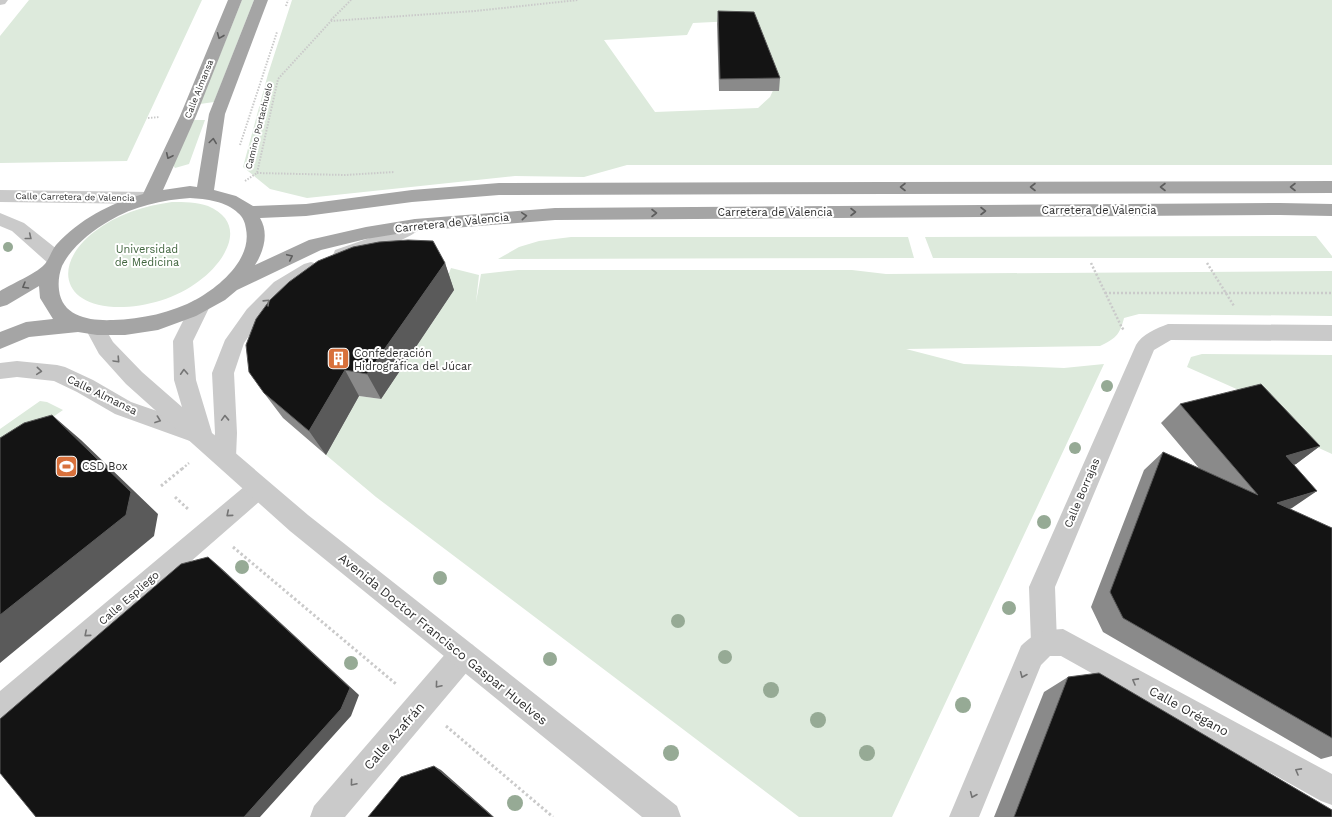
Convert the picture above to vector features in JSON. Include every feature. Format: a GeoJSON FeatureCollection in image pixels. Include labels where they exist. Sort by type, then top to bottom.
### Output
{"type":"FeatureCollection","features":[{"type":"Feature","properties":{"kind":"main road","name":"Calle Almansa"},"geometry":{"type":"LineString","coordinates":[[150,198],[188,116],[235,0]]}},
{"type":"Feature","properties":{"kind":"main road"},"geometry":{"type":"LineString","coordinates":[[213,195],[217,114],[261,0]]}},
{"type":"Feature","properties":{"kind":"main road","name":"Carretera de Valencia"},"geometry":{"type":"LineString","coordinates":[[248,212],[306,210],[412,196],[499,189],[1332,187]]}},
{"type":"Feature","properties":{"kind":"main road"},"geometry":{"type":"LineString","coordinates":[[0,300],[53,265],[81,232],[116,210],[150,198],[174,193],[213,195],[231,200],[248,212],[257,233],[251,258],[230,285],[200,306],[165,321],[129,328],[86,326],[26,330],[0,341]]}},
{"type":"Feature","properties":{"kind":"main road","name":"Carretera de Valencia"},"geometry":{"type":"LineString","coordinates":[[230,285],[316,245],[366,233],[415,226],[556,214],[1280,209],[1332,210]]}},
{"type":"Feature","properties":{"kind":"main road"},"geometry":{"type":"LineString","coordinates":[[53,265],[47,287],[50,303],[61,315],[86,326]]}},
{"type":"Feature","properties":{"kind":"street","name":"Calle Carretera de Valencia"},"geometry":{"type":"LineString","coordinates":[[0,196],[150,198]]}},
{"type":"Feature","properties":{"kind":"street"},"geometry":{"type":"LineString","coordinates":[[0,219],[18,227],[53,265]]}},
{"type":"Feature","properties":{"kind":"street"},"geometry":{"type":"LineString","coordinates":[[224,457],[226,433],[223,373],[235,340],[254,314],[281,288],[322,262],[394,236],[415,226]]}},
{"type":"Feature","properties":{"kind":"street","name":"Avenida Doctor Francisco Gaspar Huelves"},"geometry":{"type":"LineString","coordinates":[[200,306],[183,341],[185,380],[202,436]]}},
{"type":"Feature","properties":{"kind":"street","name":"Avenida Doctor Francisco Gaspar Huelves"},"geometry":{"type":"LineString","coordinates":[[86,326],[134,378],[202,436],[299,524],[666,817]]}},
{"type":"Feature","properties":{"kind":"street"},"geometry":{"type":"LineString","coordinates":[[1146,345],[1168,332],[1332,333]]}},
{"type":"Feature","properties":{"kind":"street","name":"Calle Borrajas"},"geometry":{"type":"LineString","coordinates":[[1044,643],[1042,587],[1146,345]]}},
{"type":"Feature","properties":{"kind":"street","name":"Calle Almansa"},"geometry":{"type":"LineString","coordinates":[[0,371],[17,369],[57,373],[85,386],[124,408],[202,436]]}},
{"type":"Feature","properties":{"kind":"street","name":"Calle Espliego"},"geometry":{"type":"LineString","coordinates":[[0,709],[259,488]]}},
{"type":"Feature","properties":{"kind":"street","name":"Calle Orégano"},"geometry":{"type":"LineString","coordinates":[[1044,643],[1063,642],[1332,790]]}},
{"type":"Feature","properties":{"kind":"street"},"geometry":{"type":"LineString","coordinates":[[964,817],[1031,656],[1044,643]]}},
{"type":"Feature","properties":{"kind":"street","name":"Calle Azafrán"},"geometry":{"type":"LineString","coordinates":[[325,817],[463,655]]}},
{"type":"Feature","properties":{"kind":"path"},"geometry":{"type":"LineString","coordinates":[[286,7],[288,0]]}},
{"type":"Feature","properties":{"kind":"path","name":"Camino Portachuelo"},"geometry":{"type":"LineString","coordinates":[[213,195],[257,173],[278,79],[351,0]]}},
{"type":"Feature","properties":{"kind":"path"},"geometry":{"type":"LineString","coordinates":[[331,21],[475,11],[578,0]]}},
{"type":"Feature","properties":{"kind":"path"},"geometry":{"type":"LineString","coordinates":[[238,150],[278,28]]}},
{"type":"Feature","properties":{"kind":"path"},"geometry":{"type":"LineString","coordinates":[[1091,263],[1122,328],[1146,345]]}},
{"type":"Feature","properties":{"kind":"path"},"geometry":{"type":"LineString","coordinates":[[1207,263],[1250,332]]}},
{"type":"Feature","properties":{"kind":"path"},"geometry":{"type":"LineString","coordinates":[[1104,292],[1332,294]]}},
{"type":"Feature","properties":{"kind":"path"},"geometry":{"type":"LineString","coordinates":[[175,497],[194,515]]}},
{"type":"Feature","properties":{"kind":"path"},"geometry":{"type":"LineString","coordinates":[[232,546],[402,689]]}},
{"type":"Feature","properties":{"kind":"path"},"geometry":{"type":"LineString","coordinates":[[445,725],[553,817]]}},
{"type":"Feature","properties":{"kind":"green space"},"geometry":{"type":"Polygon","coordinates":[[[29,0],[202,0],[127,161],[0,163],[0,36],[29,0]]]}},
{"type":"Feature","properties":{"kind":"green space"},"geometry":{"type":"Polygon","coordinates":[[[242,0],[254,0],[214,102],[200,104],[242,0]]]}},
{"type":"Feature","properties":{"kind":"green space"},"geometry":{"type":"Polygon","coordinates":[[[292,0],[1332,0],[1332,165],[627,165],[584,177],[515,176],[307,198],[270,189],[243,167],[268,74],[292,0]],[[755,20],[693,23],[687,35],[604,40],[655,112],[758,108],[770,97],[777,82],[755,20]]]}},
{"type":"Feature","properties":{"kind":"green space"},"geometry":{"type":"Polygon","coordinates":[[[194,120],[205,120],[189,164],[175,168],[173,165],[194,120]]]}},
{"type":"Feature","properties":{"kind":"green space","name":"Universidad de Medicina"},"geometry":{"type":"Polygon","coordinates":[[[172,202],[195,203],[208,206],[221,214],[228,223],[230,233],[229,244],[224,254],[217,264],[199,281],[180,293],[159,301],[125,307],[96,304],[82,298],[73,290],[69,280],[69,268],[73,256],[81,244],[94,232],[112,220],[131,212],[172,202]]]}},
{"type":"Feature","properties":{"kind":"green space"},"geometry":{"type":"Polygon","coordinates":[[[1316,236],[1332,258],[933,258],[925,237],[1316,236]]]}},
{"type":"Feature","properties":{"kind":"green space"},"geometry":{"type":"Polygon","coordinates":[[[571,237],[908,237],[914,258],[498,259],[519,247],[539,241],[571,237]]]}},
{"type":"Feature","properties":{"kind":"green space"},"geometry":{"type":"Polygon","coordinates":[[[451,268],[479,275],[476,302],[481,274],[518,270],[852,270],[886,274],[1332,271],[1332,316],[1139,314],[1124,318],[1121,329],[1116,336],[1100,346],[906,349],[964,364],[1064,368],[1104,364],[892,817],[799,817],[376,497],[326,455],[359,396],[381,399],[454,290],[447,278],[451,268]]]}},
{"type":"Feature","properties":{"kind":"green space"},"geometry":{"type":"Polygon","coordinates":[[[1202,354],[1332,355],[1332,454],[1310,444],[1284,410],[1187,367],[1191,357],[1202,354]]]}},
{"type":"Feature","properties":{"kind":"green space"},"geometry":{"type":"Polygon","coordinates":[[[40,401],[47,402],[63,410],[0,454],[0,429],[40,401]]]}},
{"type":"Feature","properties":{"kind":"building"},"geometry":{"type":"Polygon","coordinates":[[[718,11],[754,12],[780,78],[720,79],[718,11]]]}},
{"type":"Feature","properties":{"kind":"building","name":"Confederación Hidrográfica del Júcar"},"geometry":{"type":"Polygon","coordinates":[[[408,240],[433,241],[445,263],[367,374],[345,370],[309,431],[264,393],[249,372],[246,345],[256,319],[270,300],[289,282],[318,261],[353,247],[379,242],[408,240]]]}},
{"type":"Feature","properties":{"kind":"building"},"geometry":{"type":"Polygon","coordinates":[[[1261,384],[1320,446],[1286,456],[1317,491],[1277,503],[1332,528],[1332,738],[1123,618],[1110,592],[1163,452],[1258,495],[1180,404],[1261,384]]]}},
{"type":"Feature","properties":{"kind":"building"},"geometry":{"type":"Polygon","coordinates":[[[52,415],[131,492],[126,515],[0,615],[0,438],[24,423],[52,415]]]}},
{"type":"Feature","properties":{"kind":"building"},"geometry":{"type":"Polygon","coordinates":[[[208,557],[350,688],[341,709],[244,817],[36,817],[0,773],[0,719],[181,564],[208,557]]]}},
{"type":"Feature","properties":{"kind":"building"},"geometry":{"type":"Polygon","coordinates":[[[1099,673],[1332,810],[1332,817],[1014,817],[1068,677],[1099,673]]]}},
{"type":"Feature","properties":{"kind":"building"},"geometry":{"type":"Polygon","coordinates":[[[434,766],[493,817],[368,817],[401,777],[434,766]]]}},
{"type":"Feature","properties":{"kind":"place","name":"Confederación Hidrográfica del Júcar"},"geometry":{"type":"Point","coordinates":[339,359]}},
{"type":"Feature","properties":{"kind":"place","name":"CSD Box"},"geometry":{"type":"Point","coordinates":[66,466]}}]}
